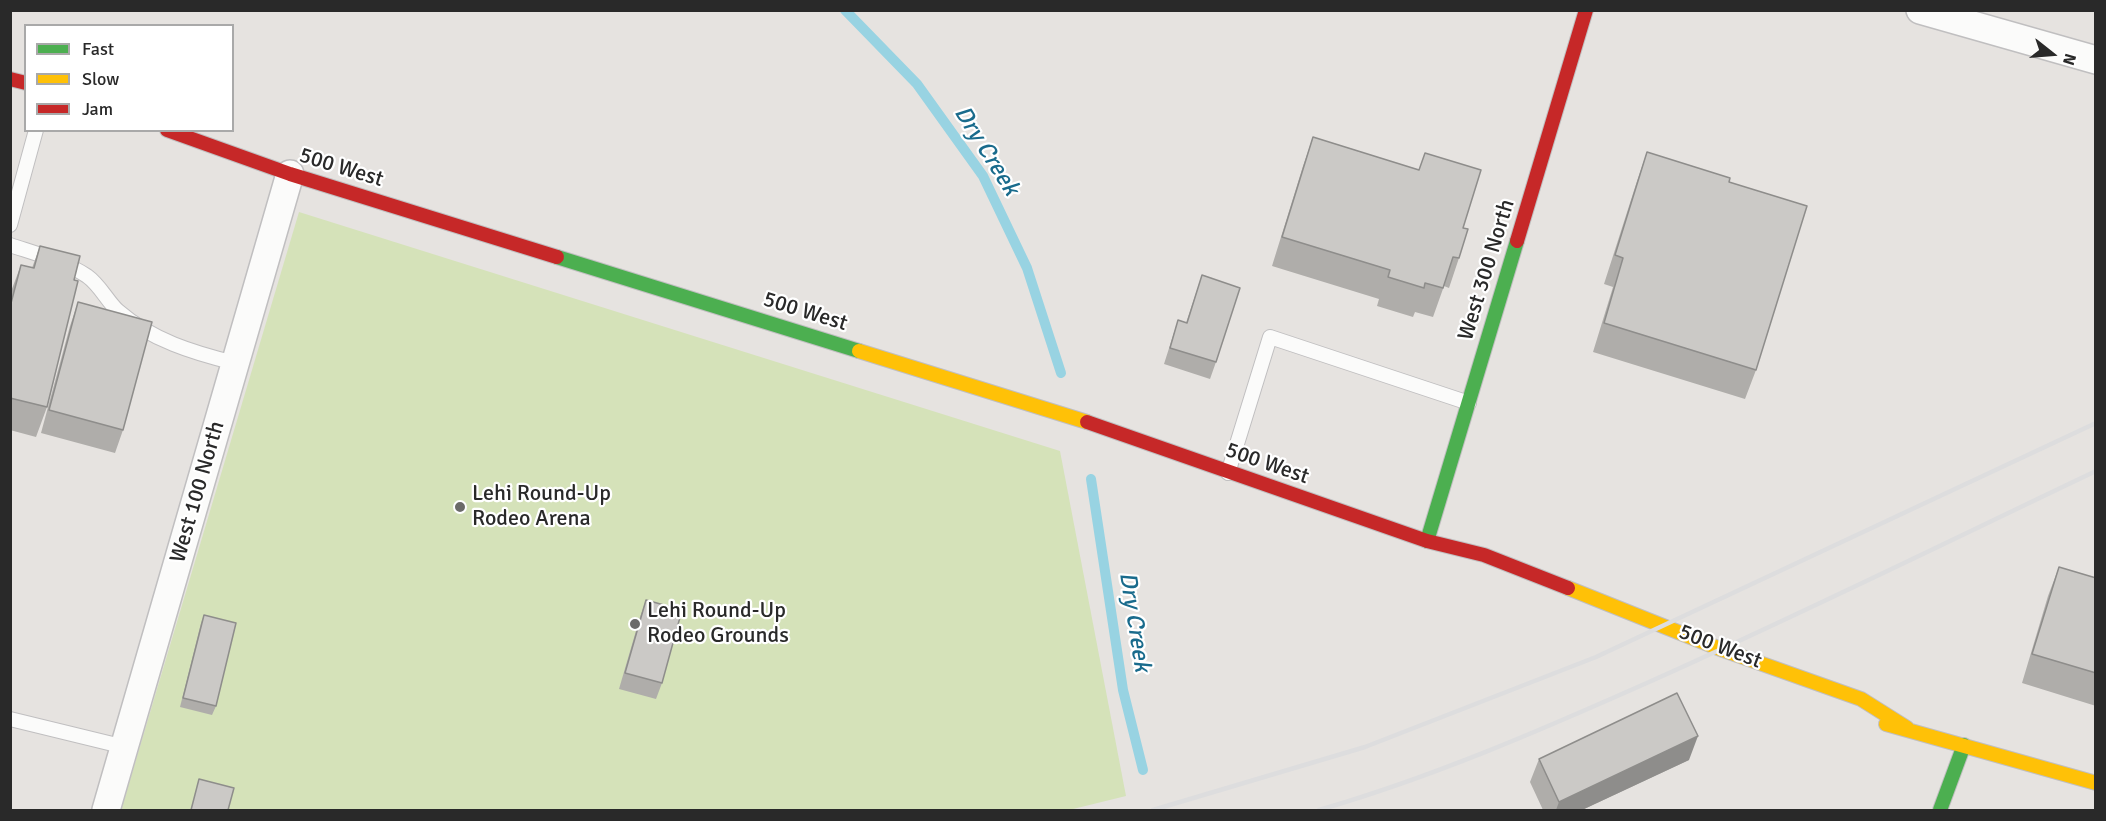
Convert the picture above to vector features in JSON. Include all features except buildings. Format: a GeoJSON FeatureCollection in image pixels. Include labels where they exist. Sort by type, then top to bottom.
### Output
{"type":"FeatureCollection","features":[{"type":"Feature","properties":{"kind":"main road","name":"West 300 North"},"geometry":{"type":"LineString","coordinates":[[1427,541],[1586,10]]}},
{"type":"Feature","properties":{"kind":"main road","name":"500 West"},"geometry":{"type":"LineString","coordinates":[[173,132],[290,174],[1071,416],[1427,541],[1484,555],[1723,650],[1861,699],[1907,728]]}},
{"type":"Feature","properties":{"kind":"main road","name":"500 West"},"geometry":{"type":"LineString","coordinates":[[1427,541],[1460,564]]}},
{"type":"Feature","properties":{"kind":"main road","name":"500 West"},"geometry":{"type":"LineString","coordinates":[[1867,722],[1907,728],[2096,783]]}},
{"type":"Feature","properties":{"kind":"main road"},"geometry":{"type":"LineString","coordinates":[[1940,810],[1964,744]]}},
{"type":"Feature","properties":{"kind":"street"},"geometry":{"type":"LineString","coordinates":[[1920,10],[2096,60]]}},
{"type":"Feature","properties":{"kind":"street","name":"West 100 North"},"geometry":{"type":"LineString","coordinates":[[106,810],[290,174]]}},
{"type":"Feature","properties":{"kind":"lane"},"geometry":{"type":"LineString","coordinates":[[10,225],[35,132]]}},
{"type":"Feature","properties":{"kind":"lane"},"geometry":{"type":"LineString","coordinates":[[10,245],[64,263],[90,278],[118,311],[156,336],[189,352],[235,363]]}},
{"type":"Feature","properties":{"kind":"lane"},"geometry":{"type":"LineString","coordinates":[[1228,473],[1270,337],[1469,403]]}},
{"type":"Feature","properties":{"kind":"lane"},"geometry":{"type":"LineString","coordinates":[[10,719],[125,747]]}},
{"type":"Feature","properties":{"kind":"green space","name":"Lehi Round-Up Rodeo Grounds"},"geometry":{"type":"Polygon","coordinates":[[[299,212],[1060,451],[1126,796],[1069,810],[121,810],[299,212]]]}},
{"type":"Feature","properties":{"kind":"waterway","name":"Dry Creek"},"geometry":{"type":"LineString","coordinates":[[845,10],[917,84],[983,176],[1027,268],[1061,373]]}},
{"type":"Feature","properties":{"kind":"waterway","name":"Dry Creek"},"geometry":{"type":"LineString","coordinates":[[1091,479],[1123,690],[1143,770]]}},
{"type":"Feature","properties":{"kind":"railway"},"geometry":{"type":"LineString","coordinates":[[1153,810],[1365,747],[1596,657],[2096,423]]}},
{"type":"Feature","properties":{"kind":"railway"},"geometry":{"type":"LineString","coordinates":[[1319,810],[1445,768],[1608,700],[1817,605],[2096,471]]}},
{"type":"Feature","properties":{"kind":"traffic: fast"},"geometry":{"type":"LineString","coordinates":[[1427,541],[1517,241]]}},
{"type":"Feature","properties":{"kind":"traffic: fast"},"geometry":{"type":"LineString","coordinates":[[557,257],[859,351]]}},
{"type":"Feature","properties":{"kind":"traffic: fast"},"geometry":{"type":"LineString","coordinates":[[1940,810],[1964,745]]}},
{"type":"Feature","properties":{"kind":"traffic: slow"},"geometry":{"type":"LineString","coordinates":[[859,351],[1087,422]]}},
{"type":"Feature","properties":{"kind":"traffic: slow"},"geometry":{"type":"LineString","coordinates":[[1568,588],[1723,650],[1861,699],[1907,728]]}},
{"type":"Feature","properties":{"kind":"traffic: slow"},"geometry":{"type":"LineString","coordinates":[[1886,724],[2096,783]]}},
{"type":"Feature","properties":{"kind":"traffic: jam"},"geometry":{"type":"LineString","coordinates":[[1517,241],[1586,10]]}},
{"type":"Feature","properties":{"kind":"traffic: jam"},"geometry":{"type":"LineString","coordinates":[[10,79],[24,82]]}},
{"type":"Feature","properties":{"kind":"traffic: jam"},"geometry":{"type":"LineString","coordinates":[[173,132],[290,174],[557,257]]}},
{"type":"Feature","properties":{"kind":"traffic: jam"},"geometry":{"type":"LineString","coordinates":[[1087,422],[1427,541],[1484,555],[1568,588]]}},
{"type":"Feature","properties":{"kind":"place","name":"Lehi Round-Up Rodeo Arena"},"geometry":{"type":"Point","coordinates":[460,507]}},
{"type":"Feature","properties":{"kind":"place","name":"Lehi Round-Up Rodeo Grounds"},"geometry":{"type":"Point","coordinates":[635,624]}}]}
